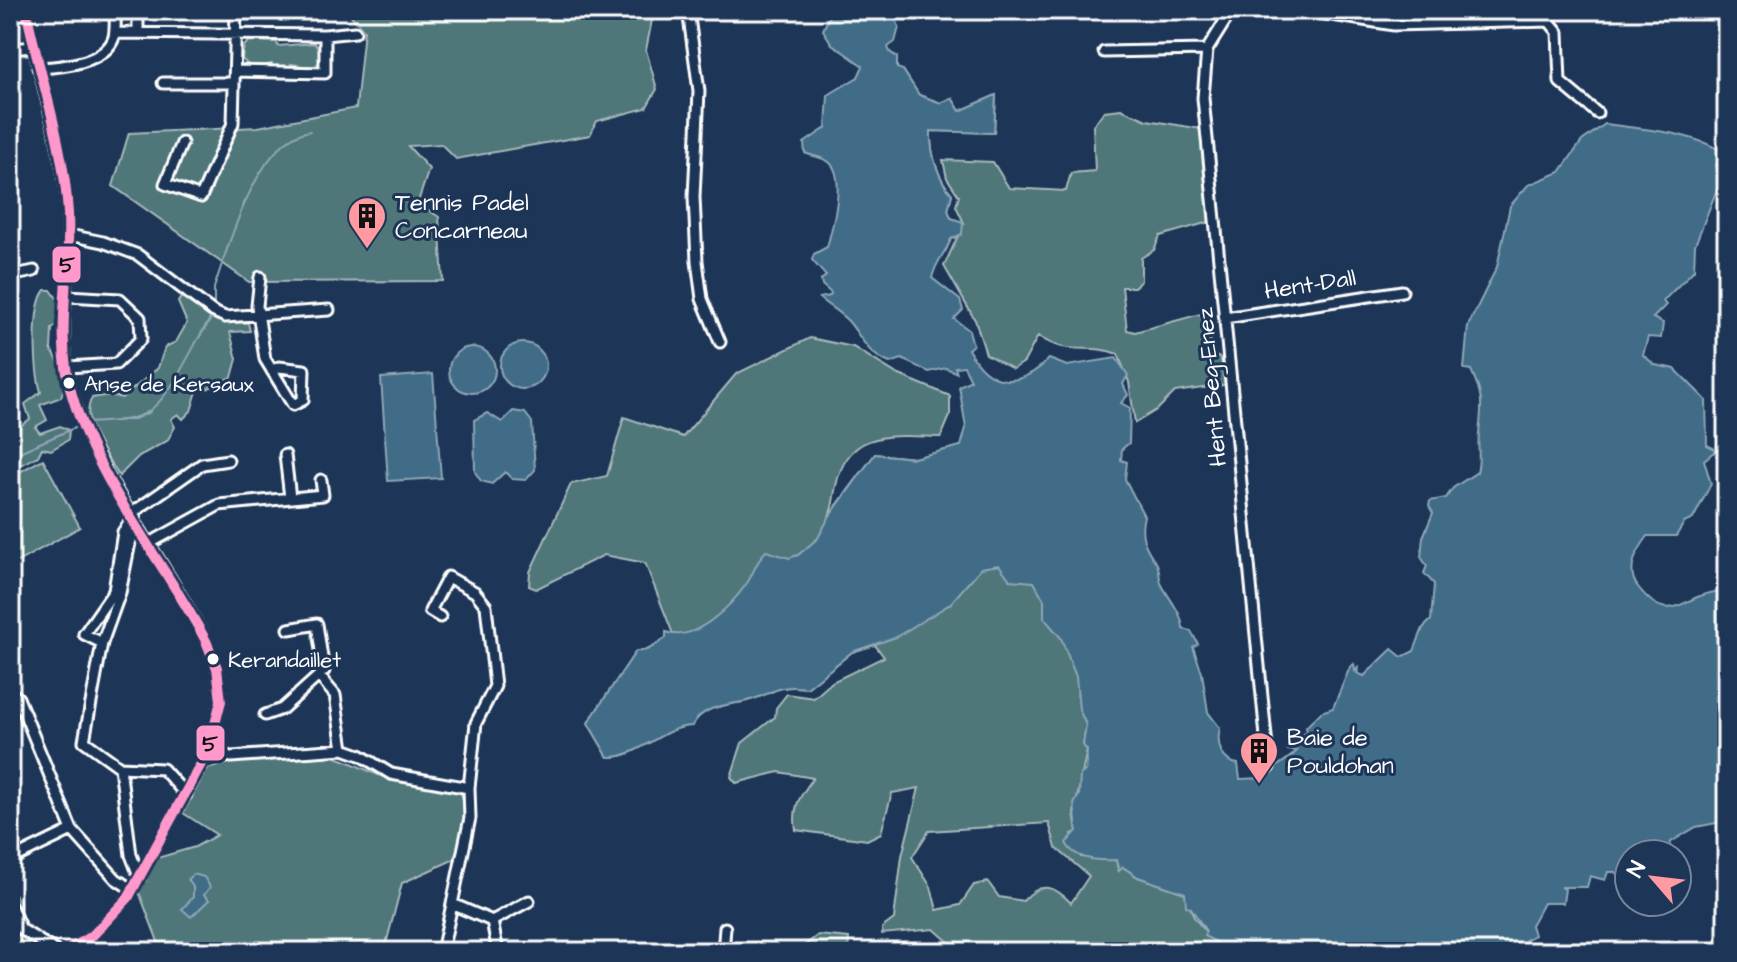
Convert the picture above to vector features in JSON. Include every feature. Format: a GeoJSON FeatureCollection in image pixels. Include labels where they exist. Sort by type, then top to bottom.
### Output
{"type":"FeatureCollection","features":[{"type":"Feature","properties":{"kind":"street"},"geometry":{"type":"LineString","coordinates":[[26,10],[66,198],[69,235],[68,367],[73,397],[85,427],[198,625],[217,668],[221,701],[208,751],[133,890],[93,935],[65,952]]}},
{"type":"Feature","properties":{"kind":"street"},"geometry":{"type":"LineString","coordinates":[[38,68],[90,59],[110,45],[115,33],[115,10]]}},
{"type":"Feature","properties":{"kind":"street"},"geometry":{"type":"LineString","coordinates":[[138,10],[138,33]]}},
{"type":"Feature","properties":{"kind":"street"},"geometry":{"type":"LineString","coordinates":[[182,143],[165,184],[201,197],[233,123],[236,10]]}},
{"type":"Feature","properties":{"kind":"street"},"geometry":{"type":"LineString","coordinates":[[688,10],[699,91],[694,197],[697,261],[702,299],[720,342]]}},
{"type":"Feature","properties":{"kind":"street","name":"Hent Beg-Enez"},"geometry":{"type":"LineString","coordinates":[[1232,10],[1207,50],[1203,98],[1269,767]]}},
{"type":"Feature","properties":{"kind":"street"},"geometry":{"type":"LineString","coordinates":[[1301,10],[1394,25],[1552,22],[1558,32],[1557,72],[1567,91],[1597,113]]}},
{"type":"Feature","properties":{"kind":"street"},"geometry":{"type":"LineString","coordinates":[[1455,10],[1455,23]]}},
{"type":"Feature","properties":{"kind":"street"},"geometry":{"type":"LineString","coordinates":[[115,33],[325,35],[355,32]]}},
{"type":"Feature","properties":{"kind":"street"},"geometry":{"type":"LineString","coordinates":[[235,71],[325,73],[325,35]]}},
{"type":"Feature","properties":{"kind":"street"},"geometry":{"type":"LineString","coordinates":[[10,49],[34,47]]}},
{"type":"Feature","properties":{"kind":"street"},"geometry":{"type":"LineString","coordinates":[[1104,52],[1207,50]]}},
{"type":"Feature","properties":{"kind":"street"},"geometry":{"type":"LineString","coordinates":[[163,83],[234,83]]}},
{"type":"Feature","properties":{"kind":"street"},"geometry":{"type":"LineString","coordinates":[[69,235],[103,242],[138,255],[219,314],[260,317],[329,310]]}},
{"type":"Feature","properties":{"kind":"street"},"geometry":{"type":"LineString","coordinates":[[10,276],[34,271]]}},
{"type":"Feature","properties":{"kind":"street"},"geometry":{"type":"LineString","coordinates":[[260,277],[260,317],[265,359],[272,371],[293,405],[303,400],[304,370],[279,367],[272,371]]}},
{"type":"Feature","properties":{"kind":"street","name":"Hent-Dall"},"geometry":{"type":"LineString","coordinates":[[1225,318],[1402,291]]}},
{"type":"Feature","properties":{"kind":"street"},"geometry":{"type":"LineString","coordinates":[[68,296],[120,299],[140,318],[141,339],[116,364],[68,367]]}},
{"type":"Feature","properties":{"kind":"street"},"geometry":{"type":"LineString","coordinates":[[285,455],[290,498]]}},
{"type":"Feature","properties":{"kind":"street"},"geometry":{"type":"LineString","coordinates":[[102,643],[84,634],[114,591],[123,532],[134,515],[202,464],[228,460]]}},
{"type":"Feature","properties":{"kind":"street"},"geometry":{"type":"LineString","coordinates":[[150,543],[219,505],[323,495],[321,480]]}},
{"type":"Feature","properties":{"kind":"street"},"geometry":{"type":"LineString","coordinates":[[134,515],[120,593],[102,643],[84,741],[120,767],[163,769],[186,795]]}},
{"type":"Feature","properties":{"kind":"street"},"geometry":{"type":"LineString","coordinates":[[440,617],[430,611],[448,577],[475,592],[486,606],[495,686],[476,723],[469,788],[470,818],[442,952]]}},
{"type":"Feature","properties":{"kind":"street"},"geometry":{"type":"LineString","coordinates":[[265,715],[282,709],[319,676],[324,662],[317,624],[289,629]]}},
{"type":"Feature","properties":{"kind":"street"},"geometry":{"type":"LineString","coordinates":[[319,676],[335,695],[343,749]]}},
{"type":"Feature","properties":{"kind":"street"},"geometry":{"type":"LineString","coordinates":[[10,692],[18,698],[72,830],[116,879],[133,890]]}},
{"type":"Feature","properties":{"kind":"street"},"geometry":{"type":"LineString","coordinates":[[208,751],[231,757],[343,749],[391,774],[469,788]]}},
{"type":"Feature","properties":{"kind":"street"},"geometry":{"type":"LineString","coordinates":[[120,767],[131,855],[140,878]]}},
{"type":"Feature","properties":{"kind":"street"},"geometry":{"type":"LineString","coordinates":[[10,860],[72,830]]}},
{"type":"Feature","properties":{"kind":"street"},"geometry":{"type":"LineString","coordinates":[[492,921],[529,901]]}},
{"type":"Feature","properties":{"kind":"street"},"geometry":{"type":"LineString","coordinates":[[452,904],[492,921]]}},
{"type":"Feature","properties":{"kind":"street"},"geometry":{"type":"LineString","coordinates":[[10,905],[21,929],[57,952]]}},
{"type":"Feature","properties":{"kind":"street"},"geometry":{"type":"LineString","coordinates":[[492,921],[498,952]]}},
{"type":"Feature","properties":{"kind":"street"},"geometry":{"type":"LineString","coordinates":[[723,952],[725,928]]}},
{"type":"Feature","properties":{"kind":"green space"},"geometry":{"type":"Polygon","coordinates":[[[346,10],[654,10],[646,50],[657,89],[646,108],[597,121],[590,135],[456,159],[441,144],[408,146],[429,169],[419,199],[421,205],[439,217],[443,281],[249,282],[113,186],[129,133],[258,127],[356,108],[364,30],[346,10]]]}},
{"type":"Feature","properties":{"kind":"green space"},"geometry":{"type":"Polygon","coordinates":[[[249,41],[277,42],[278,46],[314,43],[319,49],[319,62],[314,68],[291,64],[290,68],[273,68],[272,64],[251,68],[242,59],[244,46],[249,41]]]}},
{"type":"Feature","properties":{"kind":"green space"},"geometry":{"type":"Polygon","coordinates":[[[903,70],[919,95],[941,103],[952,98],[960,111],[996,95],[994,133],[931,131],[936,165],[952,194],[948,210],[951,218],[964,223],[956,206],[959,196],[947,178],[943,160],[993,162],[1009,188],[1066,191],[1071,173],[1095,171],[1093,126],[1104,111],[1121,109],[1147,120],[1202,129],[1209,222],[1160,236],[1154,250],[1141,258],[1141,281],[1134,287],[1122,287],[1127,330],[1135,332],[1204,313],[1210,319],[1211,355],[1221,358],[1225,385],[1175,392],[1158,409],[1135,423],[1129,382],[1118,354],[1060,346],[1038,336],[1024,362],[1013,369],[986,354],[975,320],[944,266],[958,236],[951,239],[946,250],[903,70]]]}},
{"type":"Feature","properties":{"kind":"green space"},"geometry":{"type":"Polygon","coordinates":[[[45,290],[51,290],[61,304],[60,323],[52,329],[51,350],[60,366],[63,385],[61,397],[40,405],[47,420],[35,427],[40,433],[60,426],[69,430],[68,440],[51,450],[42,448],[38,456],[17,467],[10,463],[10,434],[30,419],[25,404],[41,392],[36,324],[45,290]]]}},
{"type":"Feature","properties":{"kind":"green space"},"geometry":{"type":"Polygon","coordinates":[[[181,297],[217,321],[248,323],[250,331],[230,332],[237,359],[232,377],[207,389],[198,388],[191,411],[183,419],[178,414],[171,419],[175,427],[167,441],[139,456],[119,476],[91,428],[89,407],[92,398],[109,395],[122,398],[158,368],[165,347],[176,342],[187,323],[178,302],[181,297]]]}},
{"type":"Feature","properties":{"kind":"green space"},"geometry":{"type":"Polygon","coordinates":[[[810,338],[853,347],[897,374],[950,396],[950,416],[941,437],[875,439],[851,453],[842,467],[829,516],[875,454],[914,458],[961,446],[1043,517],[1105,758],[1077,694],[1086,725],[1083,745],[1087,750],[1074,813],[1077,832],[1072,834],[1081,857],[1116,860],[1118,870],[1123,867],[1138,877],[1185,893],[1194,917],[1222,952],[960,952],[934,929],[882,934],[882,928],[894,919],[902,856],[919,788],[892,793],[881,833],[867,840],[796,830],[796,808],[813,778],[779,772],[736,783],[731,777],[742,743],[775,717],[776,708],[787,694],[814,698],[832,682],[884,657],[875,645],[852,652],[807,688],[780,689],[709,710],[692,726],[671,731],[629,753],[608,757],[588,723],[636,651],[652,648],[666,638],[666,632],[673,634],[645,563],[604,555],[536,589],[529,586],[530,572],[571,484],[607,476],[624,417],[683,437],[736,374],[810,338]],[[1049,823],[929,831],[912,857],[931,887],[937,910],[960,905],[974,885],[988,882],[999,897],[1023,901],[1035,890],[1047,888],[1059,892],[1071,903],[1089,876],[1056,848],[1049,823]]]}},
{"type":"Feature","properties":{"kind":"green space"},"geometry":{"type":"Polygon","coordinates":[[[43,459],[80,527],[10,566],[10,477],[43,459]]]}},
{"type":"Feature","properties":{"kind":"green space"},"geometry":{"type":"Polygon","coordinates":[[[328,755],[387,778],[461,793],[465,806],[457,858],[402,883],[384,952],[162,952],[139,892],[157,858],[195,847],[217,835],[183,813],[207,769],[229,763],[328,755]]]}},
{"type":"Feature","properties":{"kind":"green space"},"geometry":{"type":"Polygon","coordinates":[[[10,888],[20,902],[19,911],[24,925],[46,952],[10,952],[10,888]]]}},
{"type":"Feature","properties":{"kind":"green space"},"geometry":{"type":"Polygon","coordinates":[[[818,935],[849,938],[848,952],[796,952],[818,935]]]}},
{"type":"Feature","properties":{"kind":"water"},"geometry":{"type":"Polygon","coordinates":[[[832,10],[892,10],[899,27],[895,42],[888,47],[897,57],[897,68],[903,70],[919,95],[941,103],[952,98],[960,111],[996,95],[994,133],[931,131],[936,165],[952,194],[948,210],[951,218],[963,222],[962,234],[951,239],[932,278],[960,300],[963,310],[954,319],[969,330],[973,345],[968,349],[976,362],[995,377],[1005,380],[1027,376],[1049,359],[1067,366],[1116,358],[1128,375],[1123,384],[1128,395],[1121,403],[1130,408],[1129,443],[1122,449],[1121,460],[1127,462],[1125,479],[1144,516],[1144,540],[1157,564],[1162,585],[1178,612],[1183,629],[1191,631],[1198,644],[1193,647],[1202,673],[1208,712],[1220,728],[1221,751],[1227,760],[1238,764],[1240,779],[1262,778],[1297,751],[1287,750],[1297,747],[1298,736],[1307,732],[1306,727],[1321,712],[1333,708],[1350,667],[1354,664],[1355,671],[1359,667],[1357,673],[1364,676],[1392,649],[1402,657],[1414,651],[1423,628],[1431,620],[1434,584],[1424,573],[1427,566],[1421,557],[1423,537],[1433,513],[1430,501],[1446,498],[1453,488],[1477,472],[1481,401],[1471,370],[1464,369],[1468,326],[1497,267],[1510,206],[1528,185],[1560,172],[1582,141],[1605,124],[1683,136],[1727,154],[1716,165],[1721,179],[1695,245],[1694,270],[1663,301],[1666,305],[1653,318],[1663,323],[1661,338],[1648,337],[1643,355],[1655,365],[1675,369],[1706,400],[1707,445],[1717,450],[1704,460],[1711,484],[1693,519],[1684,523],[1676,536],[1648,536],[1637,554],[1633,574],[1638,587],[1661,607],[1670,608],[1700,596],[1727,592],[1727,821],[1696,827],[1678,838],[1613,838],[1613,872],[1608,872],[1605,880],[1590,876],[1587,887],[1561,887],[1565,889],[1563,903],[1543,903],[1531,925],[1534,935],[1526,940],[1523,952],[1222,952],[1216,942],[1204,936],[1206,931],[1191,908],[1186,906],[1185,893],[1138,877],[1123,867],[1119,871],[1116,860],[1082,857],[1066,843],[1077,831],[1074,804],[1079,795],[1080,775],[1086,770],[1087,750],[1083,745],[1086,725],[1079,709],[1076,677],[1061,638],[1044,618],[1044,600],[1034,582],[1010,580],[999,565],[981,568],[950,604],[896,637],[852,652],[807,688],[780,689],[709,710],[692,726],[671,731],[629,753],[608,757],[588,723],[636,651],[652,648],[666,638],[666,632],[688,632],[711,620],[740,592],[766,551],[789,558],[798,555],[818,538],[829,517],[875,454],[914,458],[961,446],[966,428],[959,386],[971,380],[964,366],[955,367],[957,373],[946,368],[929,372],[902,359],[890,363],[871,351],[845,318],[819,298],[831,293],[822,285],[821,280],[826,276],[812,260],[814,254],[827,247],[837,203],[837,179],[829,162],[805,153],[804,143],[826,128],[828,95],[858,77],[863,66],[832,44],[823,30],[832,10]]]}},
{"type":"Feature","properties":{"kind":"water"},"geometry":{"type":"Polygon","coordinates":[[[523,343],[532,344],[539,350],[545,357],[545,375],[539,382],[532,388],[523,389],[514,388],[507,382],[501,375],[500,366],[501,357],[507,350],[514,344],[523,343]]]}},
{"type":"Feature","properties":{"kind":"water"},"geometry":{"type":"Polygon","coordinates":[[[472,347],[481,348],[488,354],[494,361],[494,379],[488,386],[481,392],[472,393],[463,392],[456,386],[450,379],[449,370],[450,361],[456,354],[463,348],[472,347]]]}},
{"type":"Feature","properties":{"kind":"water"},"geometry":{"type":"Polygon","coordinates":[[[433,374],[441,478],[388,481],[381,378],[433,374]]]}},
{"type":"Feature","properties":{"kind":"water"},"geometry":{"type":"Polygon","coordinates":[[[513,411],[525,413],[532,422],[535,470],[526,480],[512,479],[505,472],[492,484],[481,481],[475,472],[474,420],[487,413],[502,422],[513,411]]]}},
{"type":"Feature","properties":{"kind":"water"},"geometry":{"type":"Polygon","coordinates":[[[193,874],[204,877],[210,887],[204,895],[209,900],[191,917],[182,909],[193,897],[193,887],[188,879],[193,874]]]}},
{"type":"Feature","properties":{"kind":"waterway"},"geometry":{"type":"LineString","coordinates":[[214,306],[214,288],[228,246],[261,172],[275,152],[292,138],[310,131]]}},
{"type":"Feature","properties":{"kind":"waterway"},"geometry":{"type":"LineString","coordinates":[[1720,162],[1727,174]]}},
{"type":"Feature","properties":{"kind":"waterway"},"geometry":{"type":"LineString","coordinates":[[240,213],[245,201]]}},
{"type":"Feature","properties":{"kind":"waterway"},"geometry":{"type":"LineString","coordinates":[[88,423],[131,419],[154,407],[173,384],[212,316]]}},
{"type":"Feature","properties":{"kind":"waterway"},"geometry":{"type":"LineString","coordinates":[[195,344],[211,319]]}},
{"type":"Feature","properties":{"kind":"waterway"},"geometry":{"type":"LineString","coordinates":[[118,420],[132,420],[150,412]]}},
{"type":"Feature","properties":{"kind":"waterway"},"geometry":{"type":"LineString","coordinates":[[10,456],[79,426]]}},
{"type":"Feature","properties":{"kind":"transit line","name":"5"},"geometry":{"type":"LineString","coordinates":[[26,10],[57,136],[66,187],[68,236],[64,350],[72,395],[83,428],[114,491],[206,641],[217,668],[221,701],[208,751],[128,898],[93,935],[65,952]]}},
{"type":"Feature","properties":{"kind":"place","name":"Tennis Padel Concarneau"},"geometry":{"type":"Point","coordinates":[367,250]}},
{"type":"Feature","properties":{"kind":"place","name":"Anse de Kersaux"},"geometry":{"type":"Point","coordinates":[69,383]}},
{"type":"Feature","properties":{"kind":"place","name":"Kerandaillet"},"geometry":{"type":"Point","coordinates":[213,659]}},
{"type":"Feature","properties":{"kind":"place","name":"Baie de Pouldohan"},"geometry":{"type":"Point","coordinates":[1259,785]}}]}
